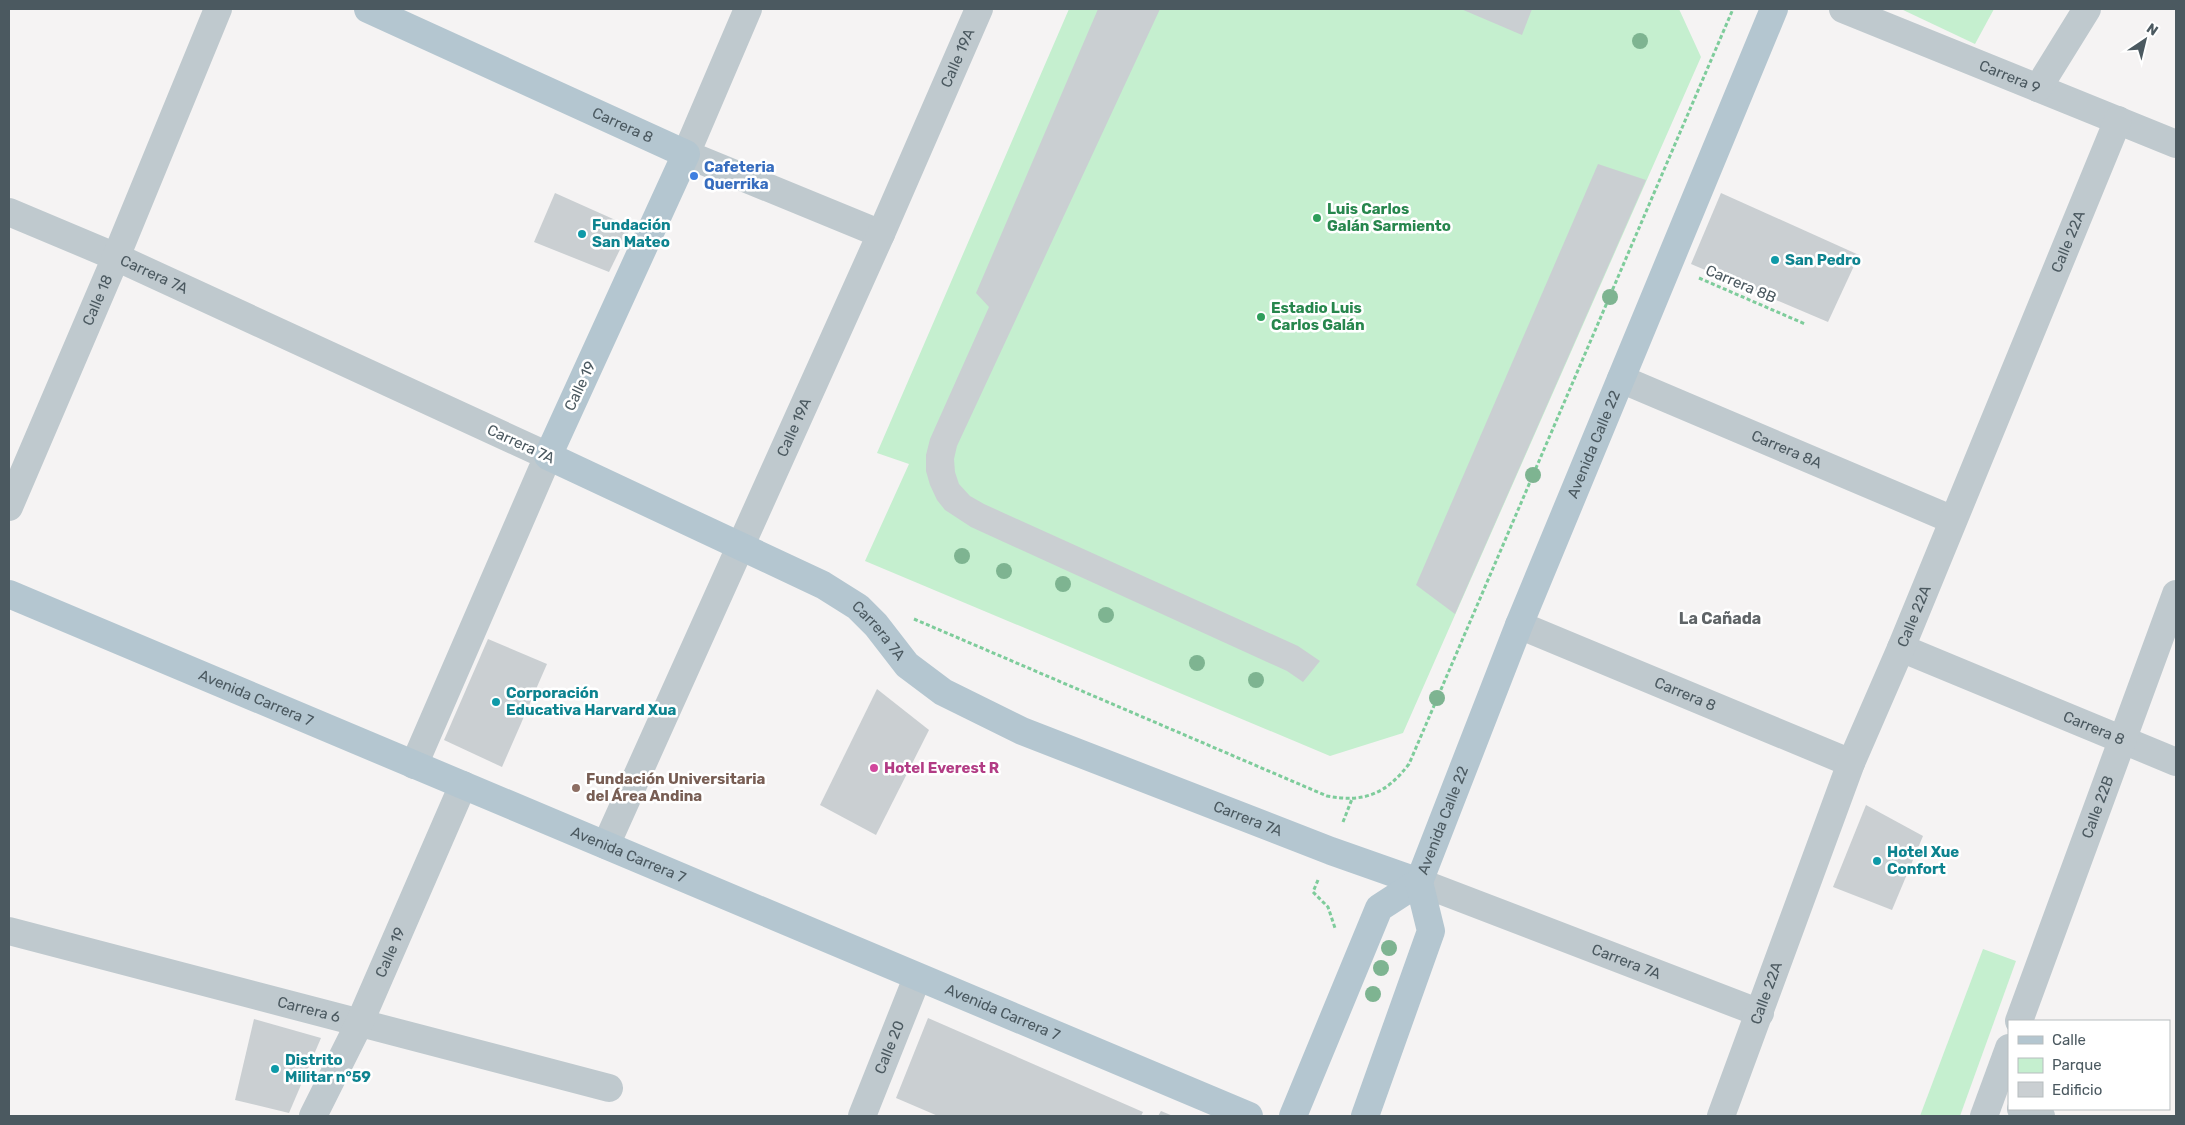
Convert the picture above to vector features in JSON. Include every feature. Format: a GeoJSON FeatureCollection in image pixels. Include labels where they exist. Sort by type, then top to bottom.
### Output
{"type":"FeatureCollection","features":[{"type":"Feature","properties":{"kind":"main road","name":"Carrera 8"},"geometry":{"type":"LineString","coordinates":[[368,9],[686,154]]}},
{"type":"Feature","properties":{"kind":"main road","name":"Avenida Calle 22"},"geometry":{"type":"LineString","coordinates":[[1293,1116],[1379,908],[1419,882],[1520,626],[1774,9]]}},
{"type":"Feature","properties":{"kind":"main road","name":"Calle 19"},"geometry":{"type":"LineString","coordinates":[[548,456],[686,154]]}},
{"type":"Feature","properties":{"kind":"main road","name":"Carrera 7A"},"geometry":{"type":"LineString","coordinates":[[548,456],[823,585],[858,607],[876,625],[908,665],[952,696],[1022,731],[1331,851],[1419,882]]}},
{"type":"Feature","properties":{"kind":"main road","name":"Avenida Carrera 7"},"geometry":{"type":"LineString","coordinates":[[9,594],[606,845],[916,978],[1249,1116]]}},
{"type":"Feature","properties":{"kind":"main road","name":"Avenida Calle 22"},"geometry":{"type":"LineString","coordinates":[[1365,1116],[1431,930],[1419,882]]}},
{"type":"Feature","properties":{"kind":"street","name":"Calle 18"},"geometry":{"type":"LineString","coordinates":[[9,507],[116,257],[218,9]]}},
{"type":"Feature","properties":{"kind":"street","name":"Calle 19"},"geometry":{"type":"LineString","coordinates":[[686,154],[748,9]]}},
{"type":"Feature","properties":{"kind":"street","name":"Calle 19A"},"geometry":{"type":"LineString","coordinates":[[606,845],[881,234],[979,9]]}},
{"type":"Feature","properties":{"kind":"street","name":"Carrera 9"},"geometry":{"type":"LineString","coordinates":[[1843,9],[2176,144]]}},
{"type":"Feature","properties":{"kind":"street"},"geometry":{"type":"LineString","coordinates":[[2038,88],[2087,9]]}},
{"type":"Feature","properties":{"kind":"street","name":"Calle 22A"},"geometry":{"type":"LineString","coordinates":[[1721,1116],[1753,1063],[1760,1013],[1851,763],[1901,648],[2118,120]]}},
{"type":"Feature","properties":{"kind":"street","name":"Carrera 8"},"geometry":{"type":"LineString","coordinates":[[686,154],[881,234]]}},
{"type":"Feature","properties":{"kind":"street","name":"Carrera 7A"},"geometry":{"type":"LineString","coordinates":[[9,212],[116,257],[548,456]]}},
{"type":"Feature","properties":{"kind":"street","name":"Carrera 8A"},"geometry":{"type":"LineString","coordinates":[[1621,379],[1953,520]]}},
{"type":"Feature","properties":{"kind":"street","name":"Calle 19"},"geometry":{"type":"LineString","coordinates":[[414,765],[548,456]]}},
{"type":"Feature","properties":{"kind":"street","name":"Calle 22B"},"geometry":{"type":"LineString","coordinates":[[2019,1020],[2176,594]]}},
{"type":"Feature","properties":{"kind":"street","name":"Carrera 8"},"geometry":{"type":"LineString","coordinates":[[1520,626],[1851,763]]}},
{"type":"Feature","properties":{"kind":"street","name":"Carrera 8"},"geometry":{"type":"LineString","coordinates":[[1901,648],[2176,762]]}},
{"type":"Feature","properties":{"kind":"street","name":"Calle 19"},"geometry":{"type":"LineString","coordinates":[[313,1116],[359,1024],[462,785]]}},
{"type":"Feature","properties":{"kind":"street","name":"Carrera 7A"},"geometry":{"type":"LineString","coordinates":[[1419,882],[1760,1013]]}},
{"type":"Feature","properties":{"kind":"street","name":"Carrera 6"},"geometry":{"type":"LineString","coordinates":[[9,931],[609,1088]]}},
{"type":"Feature","properties":{"kind":"street","name":"Calle 20"},"geometry":{"type":"LineString","coordinates":[[862,1116],[916,978]]}},
{"type":"Feature","properties":{"kind":"street"},"geometry":{"type":"LineString","coordinates":[[1994,1106],[2008,1052]]}},
{"type":"Feature","properties":{"kind":"street"},"geometry":{"type":"LineString","coordinates":[[2024,1110],[2041,1116]]}},
{"type":"Feature","properties":{"kind":"path"},"geometry":{"type":"LineString","coordinates":[[876,625],[913,619],[1327,796],[1352,799],[1375,794],[1389,786],[1409,764],[1733,9]]}},
{"type":"Feature","properties":{"kind":"path","name":"Carrera 8B"},"geometry":{"type":"LineString","coordinates":[[1668,265],[1805,324]]}},
{"type":"Feature","properties":{"kind":"path"},"geometry":{"type":"LineString","coordinates":[[1337,933],[1328,906],[1313,892],[1352,799]]}},
{"type":"Feature","properties":{"kind":"green space","name":"Estadio Luis Carlos Galán"},"geometry":{"type":"Polygon","coordinates":[[[1069,9],[1679,9],[1701,57],[1403,733],[1330,756],[865,561],[909,464],[877,453],[1069,9]]]}},
{"type":"Feature","properties":{"kind":"green space"},"geometry":{"type":"Polygon","coordinates":[[[1901,9],[1994,9],[1975,44],[1901,9]]]}},
{"type":"Feature","properties":{"kind":"green space"},"geometry":{"type":"Polygon","coordinates":[[[1983,949],[2016,961],[1960,1116],[1920,1116],[1983,949]]]}},
{"type":"Feature","properties":{"kind":"building"},"geometry":{"type":"Polygon","coordinates":[[[1098,9],[1160,9],[957,446],[954,459],[955,472],[959,484],[970,496],[984,504],[1298,646],[1320,661],[1303,682],[1287,671],[971,527],[945,510],[937,500],[930,485],[926,471],[926,455],[930,439],[989,307],[976,293],[1098,9]]]}},
{"type":"Feature","properties":{"kind":"building"},"geometry":{"type":"Polygon","coordinates":[[[1461,9],[1532,9],[1522,35],[1461,9]]]}},
{"type":"Feature","properties":{"kind":"building"},"geometry":{"type":"Polygon","coordinates":[[[1598,164],[1646,180],[1455,614],[1416,585],[1598,164]]]}},
{"type":"Feature","properties":{"kind":"building","name":"Fundación San Mateo"},"geometry":{"type":"Polygon","coordinates":[[[555,193],[631,227],[609,272],[534,242],[555,193]]]}},
{"type":"Feature","properties":{"kind":"building","name":"San Pedro"},"geometry":{"type":"Polygon","coordinates":[[[1721,193],[1859,255],[1828,322],[1691,264],[1721,193]]]}},
{"type":"Feature","properties":{"kind":"building","name":"Corporación Educativa Harvard Xua"},"geometry":{"type":"Polygon","coordinates":[[[488,639],[547,664],[502,767],[444,740],[488,639]]]}},
{"type":"Feature","properties":{"kind":"building","name":"Hotel Everest R"},"geometry":{"type":"Polygon","coordinates":[[[877,689],[929,730],[876,835],[820,805],[877,689]]]}},
{"type":"Feature","properties":{"kind":"building","name":"Hotel Xue Confort"},"geometry":{"type":"Polygon","coordinates":[[[1866,805],[1923,836],[1892,910],[1833,887],[1866,805]]]}},
{"type":"Feature","properties":{"kind":"building"},"geometry":{"type":"Polygon","coordinates":[[[928,1018],[1143,1112],[1141,1116],[938,1116],[896,1098],[928,1018]]]}},
{"type":"Feature","properties":{"kind":"building","name":"Distrito Militar n°59"},"geometry":{"type":"Polygon","coordinates":[[[254,1019],[321,1038],[289,1113],[235,1100],[254,1019]]]}},
{"type":"Feature","properties":{"kind":"building"},"geometry":{"type":"Polygon","coordinates":[[[1161,1111],[1173,1116],[1158,1116],[1161,1111]]]}},
{"type":"Feature","properties":{"kind":"place","name":"Cafeteria Querrika"},"geometry":{"type":"Point","coordinates":[694,176]}},
{"type":"Feature","properties":{"kind":"place","name":"Luis Carlos Galán Sarmiento"},"geometry":{"type":"Point","coordinates":[1317,218]}},
{"type":"Feature","properties":{"kind":"place","name":"Fundación San Mateo"},"geometry":{"type":"Point","coordinates":[582,234]}},
{"type":"Feature","properties":{"kind":"place","name":"San Pedro"},"geometry":{"type":"Point","coordinates":[1775,260]}},
{"type":"Feature","properties":{"kind":"place","name":"Estadio Luis Carlos Galán"},"geometry":{"type":"Point","coordinates":[1261,317]}},
{"type":"Feature","properties":{"kind":"place","name":"Corporación Educativa Harvard Xua"},"geometry":{"type":"Point","coordinates":[496,702]}},
{"type":"Feature","properties":{"kind":"place","name":"Hotel Everest R"},"geometry":{"type":"Point","coordinates":[874,768]}},
{"type":"Feature","properties":{"kind":"place","name":"Fundación Universitaria del Área Andina"},"geometry":{"type":"Point","coordinates":[576,788]}},
{"type":"Feature","properties":{"kind":"place","name":"Hotel Xue Confort"},"geometry":{"type":"Point","coordinates":[1877,861]}},
{"type":"Feature","properties":{"kind":"place","name":"Distrito Militar n°59"},"geometry":{"type":"Point","coordinates":[275,1069]}},
{"type":"Feature","properties":{"kind":"district","name":"La Cañada"},"geometry":{"type":"Point","coordinates":[1720,618]}}]}
